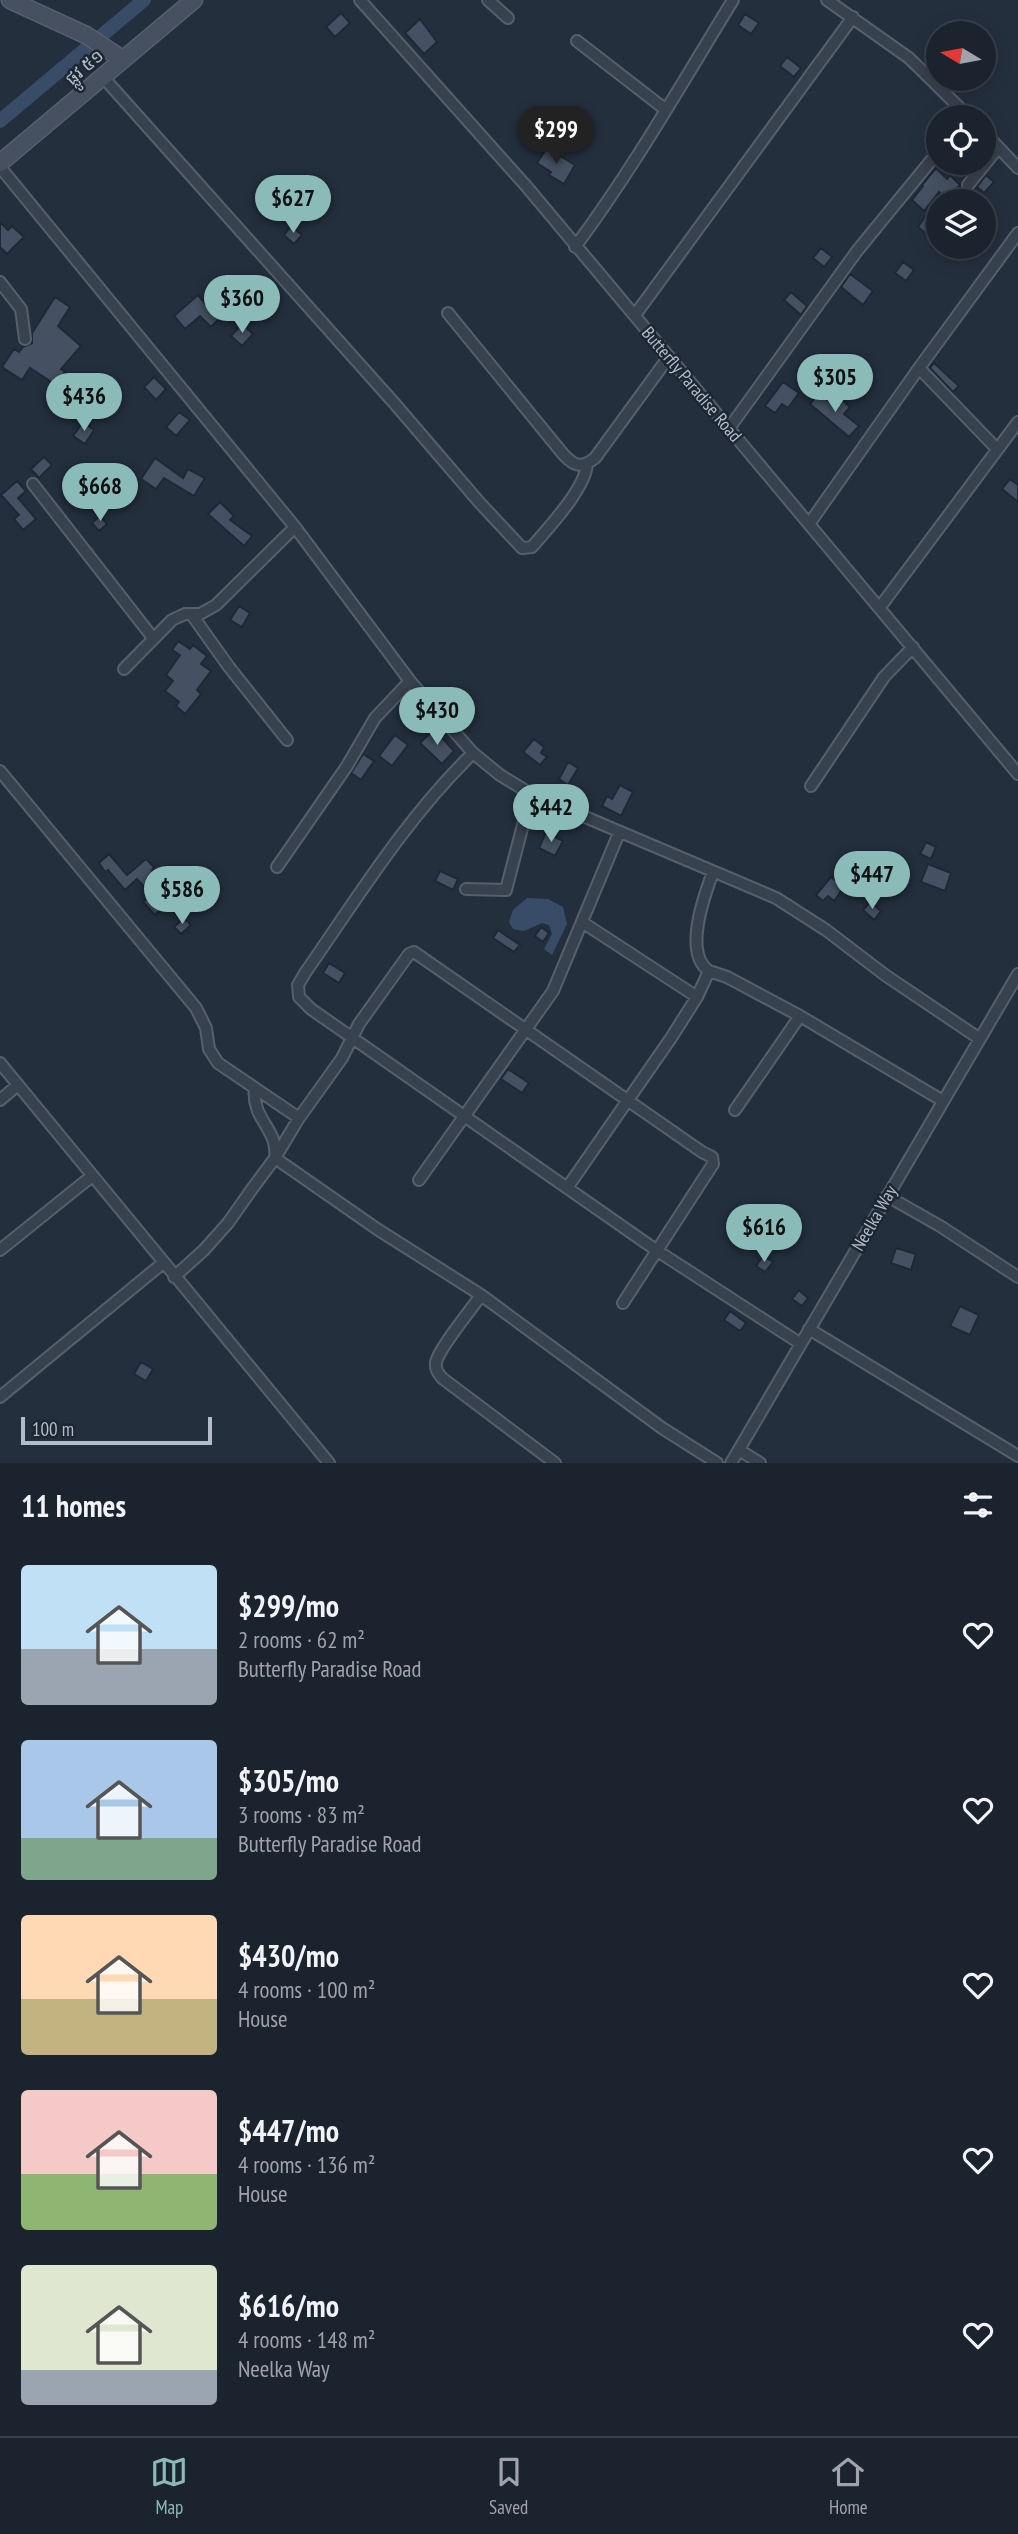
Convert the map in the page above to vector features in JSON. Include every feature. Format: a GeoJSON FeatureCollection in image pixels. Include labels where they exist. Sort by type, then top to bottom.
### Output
{"type":"FeatureCollection","features":[{"type":"Feature","properties":{"kind":"main road"},"geometry":{"type":"LineString","coordinates":[[10,0],[86,35],[122,59]]}},
{"type":"Feature","properties":{"kind":"main road","name":"ផ្លូវ ៥១"},"geometry":{"type":"LineString","coordinates":[[0,165],[194,0]]}},
{"type":"Feature","properties":{"kind":"street","name":"Butterfly Paradise Road"},"geometry":{"type":"LineString","coordinates":[[360,0],[527,187],[1018,774]]}},
{"type":"Feature","properties":{"kind":"street"},"geometry":{"type":"LineString","coordinates":[[488,0],[508,18]]}},
{"type":"Feature","properties":{"kind":"street"},"geometry":{"type":"LineString","coordinates":[[575,247],[666,110],[733,0]]}},
{"type":"Feature","properties":{"kind":"street"},"geometry":{"type":"LineString","coordinates":[[827,0],[909,58],[956,105]]}},
{"type":"Feature","properties":{"kind":"street"},"geometry":{"type":"LineString","coordinates":[[635,315],[853,17]]}},
{"type":"Feature","properties":{"kind":"street"},"geometry":{"type":"LineString","coordinates":[[577,41],[666,110]]}},
{"type":"Feature","properties":{"kind":"street"},"geometry":{"type":"LineString","coordinates":[[103,77],[522,548],[532,547],[548,528],[586,477],[587,465]]}},
{"type":"Feature","properties":{"kind":"street"},"geometry":{"type":"LineString","coordinates":[[996,146],[1018,168]]}},
{"type":"Feature","properties":{"kind":"street"},"geometry":{"type":"LineString","coordinates":[[968,185],[998,148]]}},
{"type":"Feature","properties":{"kind":"street"},"geometry":{"type":"LineString","coordinates":[[0,165],[295,527],[410,681],[473,753],[500,775],[531,794],[776,898],[826,930],[885,975],[980,1039]]}},
{"type":"Feature","properties":{"kind":"street"},"geometry":{"type":"LineString","coordinates":[[730,427],[857,251],[926,167]]}},
{"type":"Feature","properties":{"kind":"street"},"geometry":{"type":"LineString","coordinates":[[809,524],[1018,233]]}},
{"type":"Feature","properties":{"kind":"street"},"geometry":{"type":"LineString","coordinates":[[0,282],[21,309],[25,339]]}},
{"type":"Feature","properties":{"kind":"street"},"geometry":{"type":"LineString","coordinates":[[448,313],[563,454],[579,466],[587,465],[595,458],[668,358]]}},
{"type":"Feature","properties":{"kind":"street"},"geometry":{"type":"LineString","coordinates":[[919,368],[997,449]]}},
{"type":"Feature","properties":{"kind":"street"},"geometry":{"type":"LineString","coordinates":[[880,607],[1018,422]]}},
{"type":"Feature","properties":{"kind":"street"},"geometry":{"type":"LineString","coordinates":[[33,484],[153,638]]}},
{"type":"Feature","properties":{"kind":"street"},"geometry":{"type":"LineString","coordinates":[[124,669],[172,620],[178,616],[206,611],[216,604],[295,527]]}},
{"type":"Feature","properties":{"kind":"street"},"geometry":{"type":"LineString","coordinates":[[192,614],[286,740]]}},
{"type":"Feature","properties":{"kind":"street"},"geometry":{"type":"LineString","coordinates":[[811,786],[884,677],[913,647]]}},
{"type":"Feature","properties":{"kind":"street"},"geometry":{"type":"LineString","coordinates":[[277,867],[347,766],[374,718],[410,681]]}},
{"type":"Feature","properties":{"kind":"street"},"geometry":{"type":"LineString","coordinates":[[473,753],[442,783],[413,818],[298,985],[297,991],[303,1002],[656,1250],[800,1344]]}},
{"type":"Feature","properties":{"kind":"street"},"geometry":{"type":"LineString","coordinates":[[0,771],[196,1008],[206,1028],[211,1055],[218,1063],[299,1118]]}},
{"type":"Feature","properties":{"kind":"street"},"geometry":{"type":"LineString","coordinates":[[466,889],[506,890],[531,794]]}},
{"type":"Feature","properties":{"kind":"street"},"geometry":{"type":"LineString","coordinates":[[419,1180],[552,991],[620,833]]}},
{"type":"Feature","properties":{"kind":"street"},"geometry":{"type":"LineString","coordinates":[[713,872],[697,932],[698,958],[702,966],[800,1016],[943,1101]]}},
{"type":"Feature","properties":{"kind":"street"},"geometry":{"type":"LineString","coordinates":[[582,922],[697,997]]}},
{"type":"Feature","properties":{"kind":"street"},"geometry":{"type":"LineString","coordinates":[[174,1277],[204,1250],[228,1223],[329,1078],[373,1003],[409,954],[414,952],[712,1157],[713,1162],[623,1303]]}},
{"type":"Feature","properties":{"kind":"street"},"geometry":{"type":"LineString","coordinates":[[567,1188],[697,997],[709,971]]}},
{"type":"Feature","properties":{"kind":"street","name":"Neelka Way"},"geometry":{"type":"LineString","coordinates":[[731,1463],[1018,974]]}},
{"type":"Feature","properties":{"kind":"street"},"geometry":{"type":"LineString","coordinates":[[735,1110],[800,1016]]}},
{"type":"Feature","properties":{"kind":"street"},"geometry":{"type":"LineString","coordinates":[[0,1063],[329,1463]]}},
{"type":"Feature","properties":{"kind":"street"},"geometry":{"type":"LineString","coordinates":[[0,1100],[18,1086]]}},
{"type":"Feature","properties":{"kind":"street"},"geometry":{"type":"LineString","coordinates":[[256,1088],[256,1112],[275,1143],[275,1158]]}},
{"type":"Feature","properties":{"kind":"street"},"geometry":{"type":"LineString","coordinates":[[275,1158],[481,1295],[662,1428],[717,1463]]}},
{"type":"Feature","properties":{"kind":"street"},"geometry":{"type":"LineString","coordinates":[[0,1250],[92,1176]]}},
{"type":"Feature","properties":{"kind":"street"},"geometry":{"type":"LineString","coordinates":[[887,1196],[940,1226],[1018,1277]]}},
{"type":"Feature","properties":{"kind":"street"},"geometry":{"type":"LineString","coordinates":[[0,1397],[163,1264]]}},
{"type":"Feature","properties":{"kind":"street"},"geometry":{"type":"LineString","coordinates":[[481,1295],[440,1355],[436,1367],[438,1373],[555,1463]]}},
{"type":"Feature","properties":{"kind":"street"},"geometry":{"type":"LineString","coordinates":[[809,1329],[1018,1456]]}},
{"type":"Feature","properties":{"kind":"street"},"geometry":{"type":"LineString","coordinates":[[739,1450],[760,1463]]}},
{"type":"Feature","properties":{"kind":"water"},"geometry":{"type":"Polygon","coordinates":[[[527,898],[548,899],[563,907],[567,924],[552,955],[544,949],[552,934],[549,925],[542,923],[524,931],[513,929],[509,922],[513,910],[527,898]]]}},
{"type":"Feature","properties":{"kind":"building"},"geometry":{"type":"Polygon","coordinates":[[[341,13],[350,23],[335,37],[326,27],[341,13]]]}},
{"type":"Feature","properties":{"kind":"building"},"geometry":{"type":"Polygon","coordinates":[[[745,14],[759,23],[751,34],[738,25],[745,14]]]}},
{"type":"Feature","properties":{"kind":"building"},"geometry":{"type":"Polygon","coordinates":[[[420,19],[437,42],[424,54],[405,33],[420,19]]]}},
{"type":"Feature","properties":{"kind":"building"},"geometry":{"type":"Polygon","coordinates":[[[787,57],[801,68],[794,77],[780,66],[787,57]]]}},
{"type":"Feature","properties":{"kind":"building"},"geometry":{"type":"Polygon","coordinates":[[[547,148],[575,165],[564,184],[549,175],[551,172],[537,163],[547,148]]]}},
{"type":"Feature","properties":{"kind":"building"},"geometry":{"type":"Polygon","coordinates":[[[930,175],[943,175],[947,179],[950,175],[960,185],[956,189],[926,189],[924,211],[912,200],[930,175]]]}},
{"type":"Feature","properties":{"kind":"building"},"geometry":{"type":"Polygon","coordinates":[[[986,175],[994,182],[988,189],[977,187],[986,175]]]}},
{"type":"Feature","properties":{"kind":"building"},"geometry":{"type":"Polygon","coordinates":[[[926,215],[926,233],[918,227],[926,215]]]}},
{"type":"Feature","properties":{"kind":"building"},"geometry":{"type":"Polygon","coordinates":[[[0,222],[8,230],[12,226],[24,237],[7,254],[0,247],[0,222]]]}},
{"type":"Feature","properties":{"kind":"building"},"geometry":{"type":"Polygon","coordinates":[[[291,226],[302,235],[294,244],[284,235],[291,226]]]}},
{"type":"Feature","properties":{"kind":"building"},"geometry":{"type":"Polygon","coordinates":[[[821,248],[832,257],[824,267],[813,258],[821,248]]]}},
{"type":"Feature","properties":{"kind":"building"},"geometry":{"type":"Polygon","coordinates":[[[903,262],[914,270],[906,281],[895,273],[903,262]]]}},
{"type":"Feature","properties":{"kind":"building"},"geometry":{"type":"Polygon","coordinates":[[[850,274],[873,291],[863,305],[841,287],[850,274]]]}},
{"type":"Feature","properties":{"kind":"building"},"geometry":{"type":"Polygon","coordinates":[[[791,292],[807,306],[801,315],[784,300],[791,292]]]}},
{"type":"Feature","properties":{"kind":"building"},"geometry":{"type":"Polygon","coordinates":[[[198,295],[212,312],[219,305],[226,312],[211,327],[200,316],[185,329],[174,316],[198,295]]]}},
{"type":"Feature","properties":{"kind":"building"},"geometry":{"type":"Polygon","coordinates":[[[55,297],[70,307],[58,326],[81,346],[61,369],[65,372],[56,385],[30,368],[22,380],[2,367],[14,349],[19,352],[32,343],[32,333],[55,297]]]}},
{"type":"Feature","properties":{"kind":"building"},"geometry":{"type":"Polygon","coordinates":[[[242,324],[253,334],[242,346],[231,336],[242,324]]]}},
{"type":"Feature","properties":{"kind":"building"},"geometry":{"type":"Polygon","coordinates":[[[934,363],[959,386],[953,392],[930,368],[934,363]]]}},
{"type":"Feature","properties":{"kind":"building"},"geometry":{"type":"Polygon","coordinates":[[[154,377],[166,389],[156,400],[144,387],[154,377]]]}},
{"type":"Feature","properties":{"kind":"building"},"geometry":{"type":"Polygon","coordinates":[[[783,382],[799,393],[788,408],[782,404],[775,413],[765,406],[783,382]]]}},
{"type":"Feature","properties":{"kind":"building"},"geometry":{"type":"Polygon","coordinates":[[[819,393],[835,406],[841,399],[850,407],[844,414],[859,426],[849,437],[810,404],[819,393]]]}},
{"type":"Feature","properties":{"kind":"building"},"geometry":{"type":"Polygon","coordinates":[[[179,412],[190,420],[176,436],[166,427],[179,412]]]}},
{"type":"Feature","properties":{"kind":"building"},"geometry":{"type":"Polygon","coordinates":[[[83,422],[94,430],[85,444],[73,436],[83,422]]]}},
{"type":"Feature","properties":{"kind":"building"},"geometry":{"type":"Polygon","coordinates":[[[44,457],[52,465],[39,478],[31,469],[44,457]]]}},
{"type":"Feature","properties":{"kind":"building"},"geometry":{"type":"Polygon","coordinates":[[[155,458],[183,478],[188,469],[205,478],[194,496],[164,478],[156,489],[141,479],[155,458]]]}},
{"type":"Feature","properties":{"kind":"building"},"geometry":{"type":"Polygon","coordinates":[[[1010,479],[1018,485],[1018,502],[1002,489],[1010,479]]]}},
{"type":"Feature","properties":{"kind":"building"},"geometry":{"type":"Polygon","coordinates":[[[17,481],[26,491],[18,498],[36,519],[23,530],[14,519],[19,515],[1,495],[17,481]]]}},
{"type":"Feature","properties":{"kind":"building"},"geometry":{"type":"Polygon","coordinates":[[[220,502],[234,516],[230,520],[252,536],[244,546],[208,514],[220,502]]]}},
{"type":"Feature","properties":{"kind":"building"},"geometry":{"type":"Polygon","coordinates":[[[100,516],[107,524],[99,531],[92,523],[100,516]]]}},
{"type":"Feature","properties":{"kind":"building"},"geometry":{"type":"Polygon","coordinates":[[[239,606],[250,613],[242,627],[230,620],[239,606]]]}},
{"type":"Feature","properties":{"kind":"building"},"geometry":{"type":"Polygon","coordinates":[[[178,641],[190,649],[193,645],[207,656],[201,664],[211,671],[197,690],[201,694],[185,714],[176,706],[179,702],[165,691],[173,681],[166,675],[180,655],[172,650],[178,641]]]}},
{"type":"Feature","properties":{"kind":"building"},"geometry":{"type":"Polygon","coordinates":[[[434,729],[454,751],[442,764],[420,743],[434,729]]]}},
{"type":"Feature","properties":{"kind":"building"},"geometry":{"type":"Polygon","coordinates":[[[395,735],[408,745],[392,766],[379,756],[395,735]]]}},
{"type":"Feature","properties":{"kind":"building"},"geometry":{"type":"Polygon","coordinates":[[[534,739],[544,747],[541,753],[547,757],[540,765],[523,752],[534,739]]]}},
{"type":"Feature","properties":{"kind":"building"},"geometry":{"type":"Polygon","coordinates":[[[363,754],[374,761],[361,780],[351,773],[363,754]]]}},
{"type":"Feature","properties":{"kind":"building"},"geometry":{"type":"Polygon","coordinates":[[[568,762],[578,768],[568,785],[559,779],[568,762]]]}},
{"type":"Feature","properties":{"kind":"building"},"geometry":{"type":"Polygon","coordinates":[[[620,785],[633,792],[621,816],[602,806],[607,796],[612,799],[620,785]]]}},
{"type":"Feature","properties":{"kind":"building"},"geometry":{"type":"Polygon","coordinates":[[[546,832],[563,841],[555,856],[539,848],[546,832]]]}},
{"type":"Feature","properties":{"kind":"building"},"geometry":{"type":"Polygon","coordinates":[[[926,842],[936,847],[931,859],[920,854],[926,842]]]}},
{"type":"Feature","properties":{"kind":"building"},"geometry":{"type":"Polygon","coordinates":[[[109,854],[127,875],[146,859],[154,867],[152,871],[159,880],[147,890],[137,879],[125,890],[99,863],[109,854]]]}},
{"type":"Feature","properties":{"kind":"building"},"geometry":{"type":"Polygon","coordinates":[[[928,864],[951,873],[945,891],[921,882],[928,864]]]}},
{"type":"Feature","properties":{"kind":"building"},"geometry":{"type":"Polygon","coordinates":[[[440,871],[458,879],[453,890],[435,881],[440,871]]]}},
{"type":"Feature","properties":{"kind":"building"},"geometry":{"type":"Polygon","coordinates":[[[831,877],[844,887],[834,901],[828,896],[823,901],[816,895],[831,877]]]}},
{"type":"Feature","properties":{"kind":"building"},"geometry":{"type":"Polygon","coordinates":[[[150,895],[162,908],[155,915],[143,902],[150,895]]]}},
{"type":"Feature","properties":{"kind":"building"},"geometry":{"type":"Polygon","coordinates":[[[870,902],[881,911],[874,920],[863,910],[870,902]]]}},
{"type":"Feature","properties":{"kind":"building"},"geometry":{"type":"Polygon","coordinates":[[[184,918],[191,925],[181,934],[174,927],[184,918]]]}},
{"type":"Feature","properties":{"kind":"building"},"geometry":{"type":"Polygon","coordinates":[[[541,927],[549,933],[543,942],[535,936],[541,927]]]}},
{"type":"Feature","properties":{"kind":"building"},"geometry":{"type":"Polygon","coordinates":[[[498,930],[520,945],[514,952],[493,938],[498,930]]]}},
{"type":"Feature","properties":{"kind":"building"},"geometry":{"type":"Polygon","coordinates":[[[329,963],[345,973],[339,983],[323,973],[329,963]]]}},
{"type":"Feature","properties":{"kind":"building"},"geometry":{"type":"Polygon","coordinates":[[[508,1069],[529,1083],[522,1093],[501,1079],[508,1069]]]}},
{"type":"Feature","properties":{"kind":"building"},"geometry":{"type":"Polygon","coordinates":[[[896,1248],[916,1254],[911,1270],[891,1263],[896,1248]]]}},
{"type":"Feature","properties":{"kind":"building"},"geometry":{"type":"Polygon","coordinates":[[[763,1256],[773,1262],[765,1272],[756,1266],[763,1256]]]}},
{"type":"Feature","properties":{"kind":"building"},"geometry":{"type":"Polygon","coordinates":[[[799,1290],[808,1298],[802,1306],[792,1299],[799,1290]]]}},
{"type":"Feature","properties":{"kind":"building"},"geometry":{"type":"Polygon","coordinates":[[[960,1306],[979,1315],[970,1335],[950,1326],[960,1306]]]}},
{"type":"Feature","properties":{"kind":"building"},"geometry":{"type":"Polygon","coordinates":[[[730,1311],[746,1323],[740,1331],[724,1320],[730,1311]]]}},
{"type":"Feature","properties":{"kind":"building"},"geometry":{"type":"Polygon","coordinates":[[[141,1362],[153,1369],[146,1381],[134,1374],[141,1362]]]}},
{"type":"Feature","properties":{"kind":"waterway"},"geometry":{"type":"LineString","coordinates":[[0,121],[144,0]]}}]}
